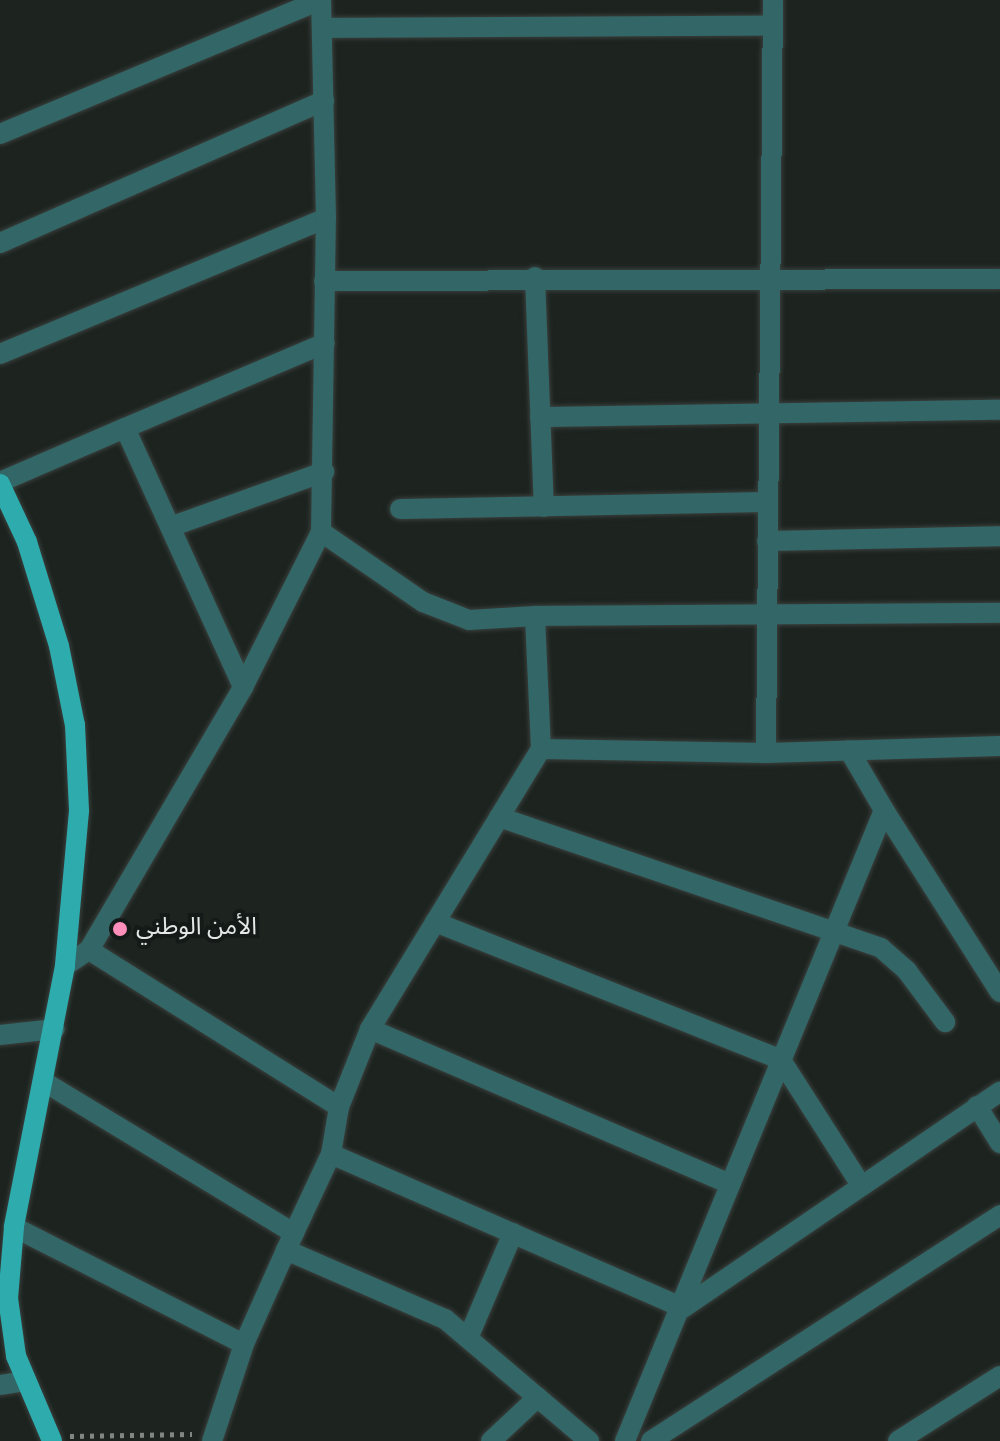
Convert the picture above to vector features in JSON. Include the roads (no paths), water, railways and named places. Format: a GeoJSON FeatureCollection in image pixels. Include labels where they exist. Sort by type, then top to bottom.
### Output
{"type":"FeatureCollection","features":[{"type":"Feature","properties":{"kind":"main road"},"geometry":{"type":"LineString","coordinates":[[0,483],[27,542],[59,646],[75,725],[79,811],[65,966],[46,1083],[14,1227],[8,1298],[25,1381],[46,1439]]}},
{"type":"Feature","properties":{"kind":"street"},"geometry":{"type":"LineString","coordinates":[[0,134],[321,0],[326,218],[321,532],[243,687],[89,950],[65,966]]}},
{"type":"Feature","properties":{"kind":"street"},"geometry":{"type":"LineString","coordinates":[[766,753],[770,614],[767,541],[773,0]]}},
{"type":"Feature","properties":{"kind":"street"},"geometry":{"type":"LineString","coordinates":[[322,28],[773,26]]}},
{"type":"Feature","properties":{"kind":"street"},"geometry":{"type":"LineString","coordinates":[[0,243],[324,101]]}},
{"type":"Feature","properties":{"kind":"street"},"geometry":{"type":"LineString","coordinates":[[0,354],[326,218]]}},
{"type":"Feature","properties":{"kind":"street"},"geometry":{"type":"LineString","coordinates":[[535,277],[544,507]]}},
{"type":"Feature","properties":{"kind":"street"},"geometry":{"type":"LineString","coordinates":[[324,281],[535,277],[770,282],[1000,279]]}},
{"type":"Feature","properties":{"kind":"street"},"geometry":{"type":"LineString","coordinates":[[0,483],[325,343]]}},
{"type":"Feature","properties":{"kind":"street"},"geometry":{"type":"LineString","coordinates":[[540,417],[1000,410]]}},
{"type":"Feature","properties":{"kind":"street"},"geometry":{"type":"LineString","coordinates":[[125,428],[243,687]]}},
{"type":"Feature","properties":{"kind":"street"},"geometry":{"type":"LineString","coordinates":[[170,527],[324,472]]}},
{"type":"Feature","properties":{"kind":"street"},"geometry":{"type":"LineString","coordinates":[[400,509],[768,502]]}},
{"type":"Feature","properties":{"kind":"street"},"geometry":{"type":"LineString","coordinates":[[321,532],[423,602],[469,620],[535,616],[1000,613]]}},
{"type":"Feature","properties":{"kind":"street"},"geometry":{"type":"LineString","coordinates":[[767,541],[1000,536]]}},
{"type":"Feature","properties":{"kind":"street"},"geometry":{"type":"LineString","coordinates":[[212,1437],[244,1344],[331,1154],[339,1107],[370,1029],[541,749],[535,616]]}},
{"type":"Feature","properties":{"kind":"street"},"geometry":{"type":"LineString","coordinates":[[541,749],[766,753],[1000,746]]}},
{"type":"Feature","properties":{"kind":"street"},"geometry":{"type":"LineString","coordinates":[[849,750],[1000,992]]}},
{"type":"Feature","properties":{"kind":"street"},"geometry":{"type":"LineString","coordinates":[[625,1441],[683,1308],[730,1184],[884,810]]}},
{"type":"Feature","properties":{"kind":"street"},"geometry":{"type":"LineString","coordinates":[[499,817],[832,935],[861,940],[894,957],[945,1022]]}},
{"type":"Feature","properties":{"kind":"street"},"geometry":{"type":"LineString","coordinates":[[435,922],[781,1060],[861,1185]]}},
{"type":"Feature","properties":{"kind":"street"},"geometry":{"type":"LineString","coordinates":[[89,950],[339,1107]]}},
{"type":"Feature","properties":{"kind":"street"},"geometry":{"type":"LineString","coordinates":[[0,1035],[55,1029]]}},
{"type":"Feature","properties":{"kind":"street"},"geometry":{"type":"LineString","coordinates":[[370,1029],[730,1184]]}},
{"type":"Feature","properties":{"kind":"street"},"geometry":{"type":"LineString","coordinates":[[46,1083],[290,1241],[445,1319],[469,1336],[589,1441]]}},
{"type":"Feature","properties":{"kind":"street"},"geometry":{"type":"LineString","coordinates":[[683,1308],[1000,1092]]}},
{"type":"Feature","properties":{"kind":"street"},"geometry":{"type":"LineString","coordinates":[[977,1106],[1000,1143]]}},
{"type":"Feature","properties":{"kind":"street"},"geometry":{"type":"LineString","coordinates":[[331,1154],[683,1308]]}},
{"type":"Feature","properties":{"kind":"street"},"geometry":{"type":"LineString","coordinates":[[651,1441],[1000,1215]]}},
{"type":"Feature","properties":{"kind":"street"},"geometry":{"type":"LineString","coordinates":[[14,1227],[244,1344]]}},
{"type":"Feature","properties":{"kind":"street"},"geometry":{"type":"LineString","coordinates":[[469,1336],[513,1233]]}},
{"type":"Feature","properties":{"kind":"street"},"geometry":{"type":"LineString","coordinates":[[898,1441],[1000,1376]]}},
{"type":"Feature","properties":{"kind":"street"},"geometry":{"type":"LineString","coordinates":[[0,1385],[25,1381]]}},
{"type":"Feature","properties":{"kind":"street"},"geometry":{"type":"LineString","coordinates":[[491,1441],[538,1397]]}},
{"type":"Feature","properties":{"kind":"place","name":"الأمن الوطني"},"geometry":{"type":"Point","coordinates":[120,929]}}]}
